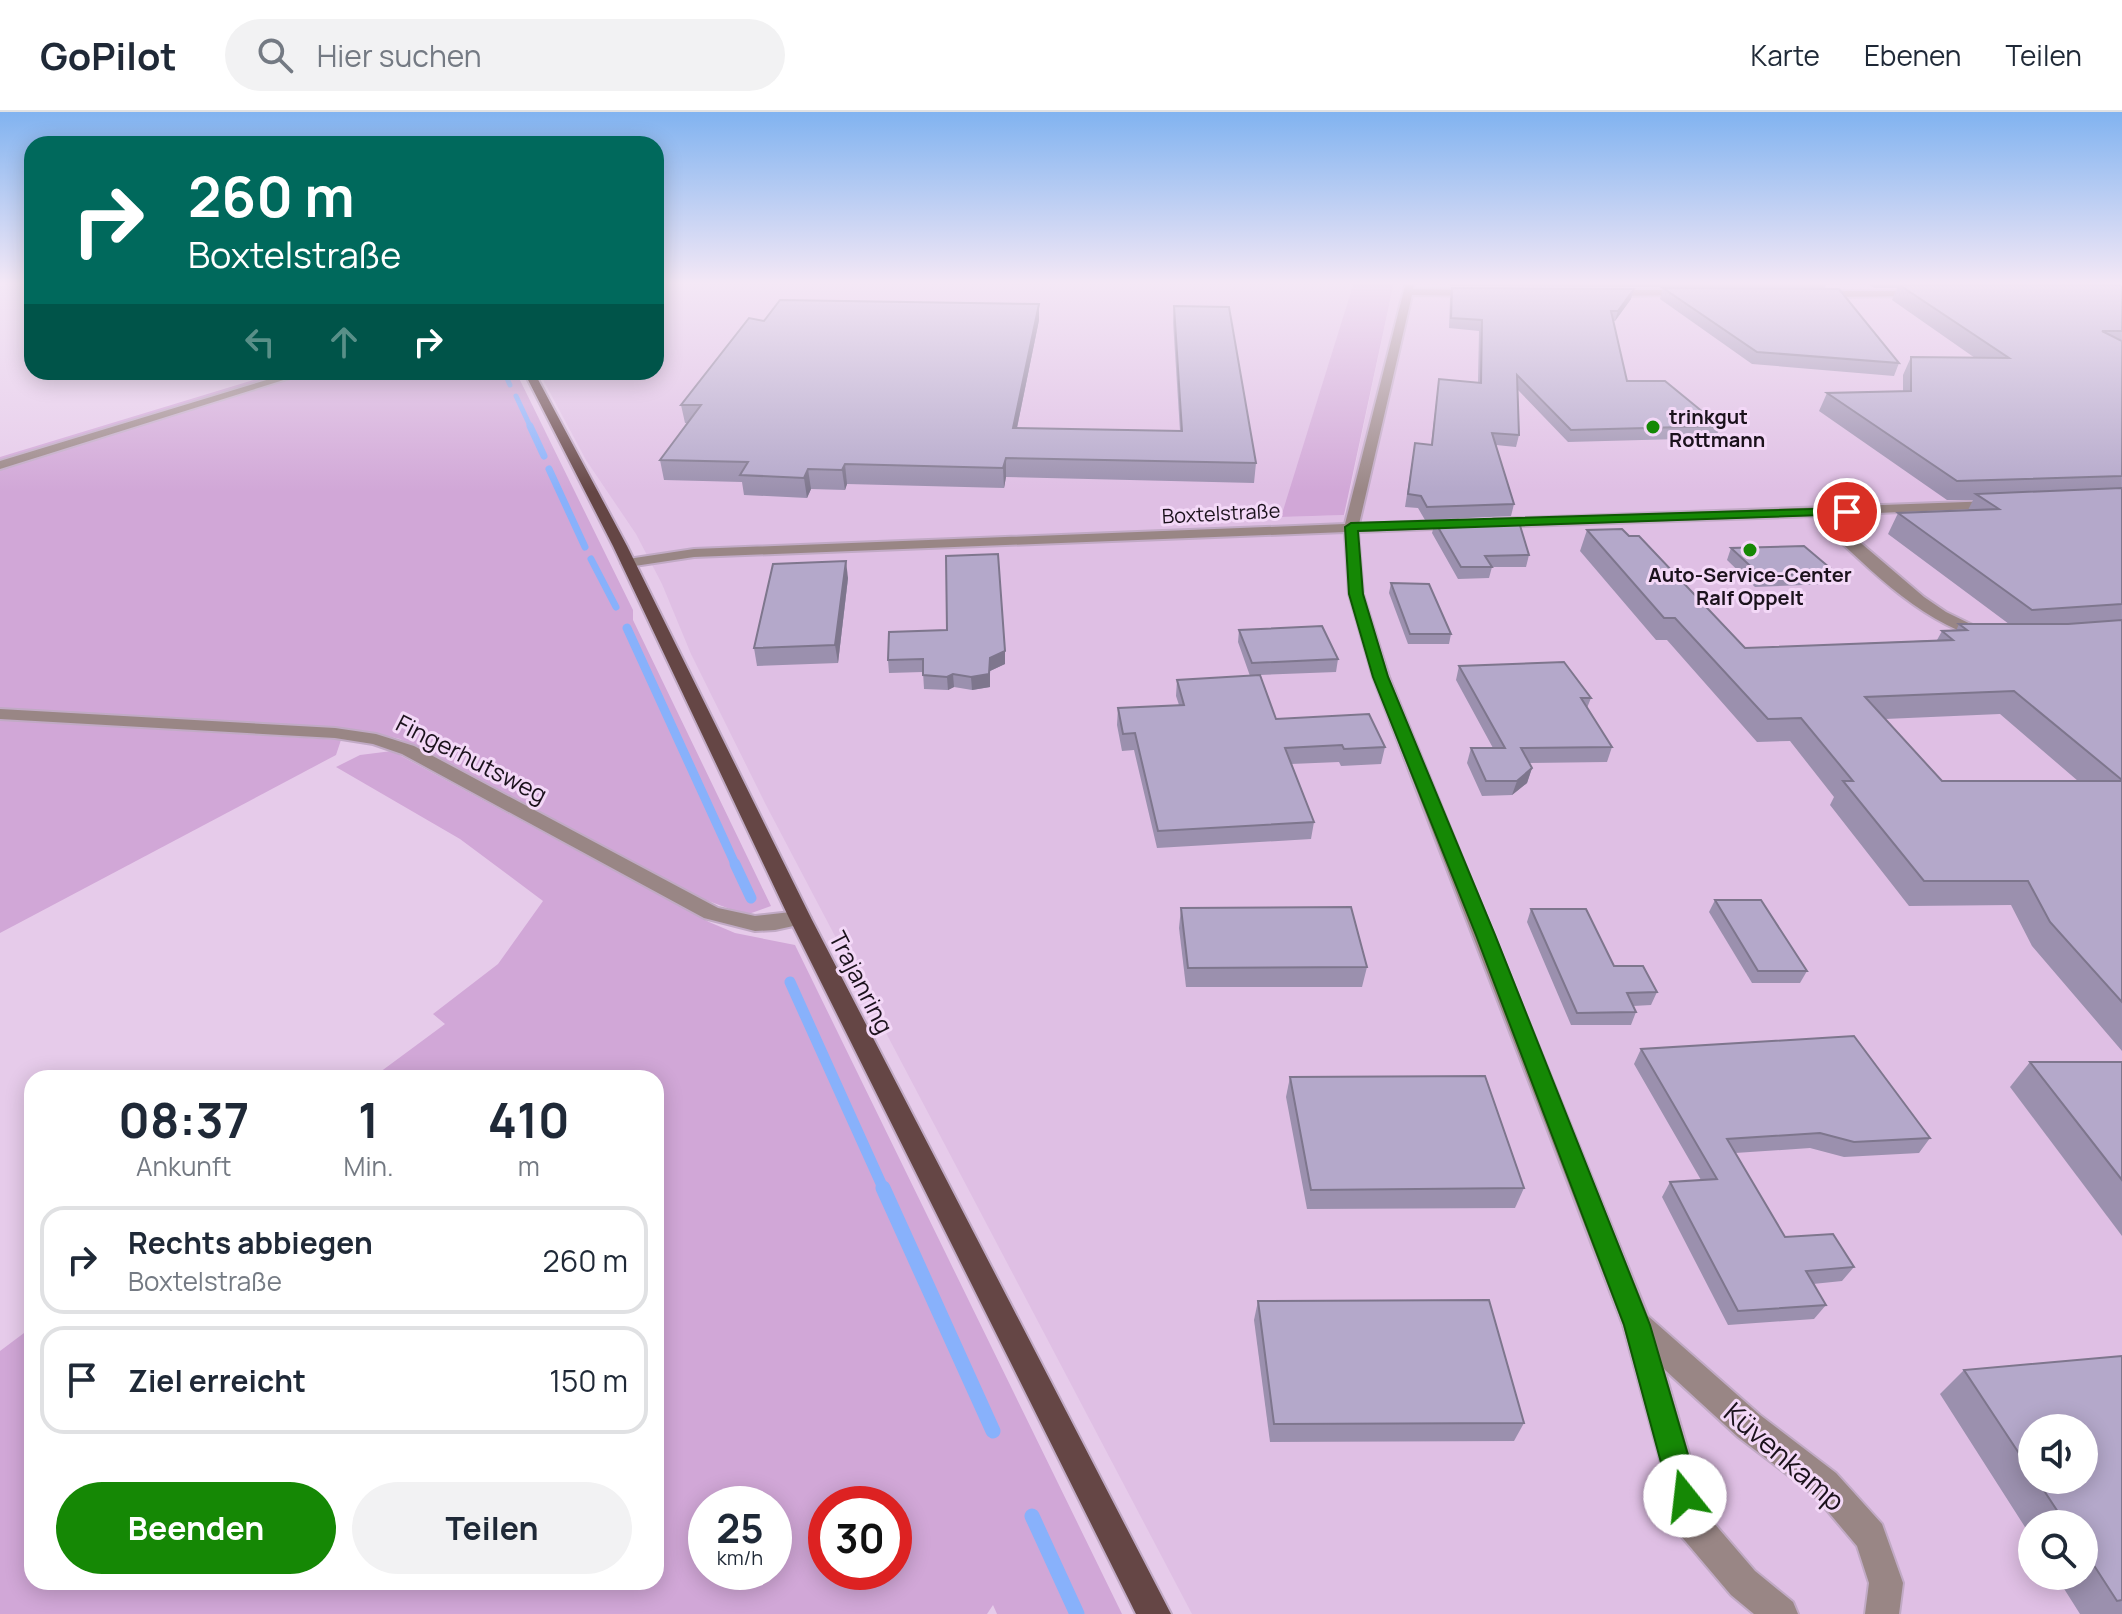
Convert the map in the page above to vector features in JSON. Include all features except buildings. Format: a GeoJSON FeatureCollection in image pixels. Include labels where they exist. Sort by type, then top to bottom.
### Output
{"type":"FeatureCollection","features":[{"type":"Feature","properties":{"kind":"main road","name":"Trajanring"},"geometry":{"type":"LineString","coordinates":[[533,380],[628,563],[800,918],[1154,1614]]}},
{"type":"Feature","properties":{"kind":"street","name":"Küvenkamp"},"geometry":{"type":"LineString","coordinates":[[1393,352],[1351,527],[1356,594],[1381,677],[1637,1325],[1693,1524],[1743,1583],[1781,1614]]}},
{"type":"Feature","properties":{"kind":"street"},"geometry":{"type":"LineString","coordinates":[[0,465],[278,380]]}},
{"type":"Feature","properties":{"kind":"street","name":"Boxtelstraße"},"geometry":{"type":"LineString","coordinates":[[628,563],[694,553],[2012,505]]}},
{"type":"Feature","properties":{"kind":"street"},"geometry":{"type":"LineString","coordinates":[[1818,513],[1934,612],[1968,631],[2004,638]]}},
{"type":"Feature","properties":{"kind":"street","name":"Fingerhutsweg"},"geometry":{"type":"LineString","coordinates":[[0,714],[335,733],[376,739],[408,750],[711,913],[770,926],[800,918]]}},
{"type":"Feature","properties":{"kind":"street","name":"Küvenkamp"},"geometry":{"type":"LineString","coordinates":[[1637,1325],[1749,1426],[1825,1484],[1870,1536],[1886,1583],[1882,1614]]}},
{"type":"Feature","properties":{"kind":"shaded area"},"geometry":{"type":"Polygon","coordinates":[[[664,352],[1333,352],[1282,517],[1345,515],[1379,352],[2122,352],[2122,1614],[1192,1614],[766,805],[636,534],[586,460],[543,380],[664,380],[664,352]]]}},
{"type":"Feature","properties":{"kind":"shaded area"},"geometry":{"type":"Polygon","coordinates":[[[1332,352],[1379,352],[1344,515],[1281,517],[1332,352]]]}},
{"type":"Feature","properties":{"kind":"shaded area"},"geometry":{"type":"Polygon","coordinates":[[[253,380],[272,380],[0,463],[0,457],[253,380]]]}},
{"type":"Feature","properties":{"kind":"shaded area"},"geometry":{"type":"Polygon","coordinates":[[[286,380],[520,380],[633,610],[633,620],[771,906],[746,915],[703,899],[400,739],[366,731],[0,709],[0,468],[286,380]]]}},
{"type":"Feature","properties":{"kind":"shaded area"},"geometry":{"type":"Polygon","coordinates":[[[0,720],[341,740],[336,755],[0,933],[0,720]]]}},
{"type":"Feature","properties":{"kind":"shaded area"},"geometry":{"type":"Polygon","coordinates":[[[392,751],[709,922],[735,933],[795,945],[1122,1614],[997,1614],[993,1605],[987,1614],[0,1614],[0,1351],[24,1333],[24,1590],[664,1590],[664,1070],[383,1070],[445,1024],[433,1014],[498,964],[543,901],[460,839],[336,767],[360,755],[392,751]]]}},
{"type":"Feature","properties":{"kind":"waterway"},"geometry":{"type":"LineString","coordinates":[[508,380],[510,385]]}},
{"type":"Feature","properties":{"kind":"waterway"},"geometry":{"type":"LineString","coordinates":[[516,396],[531,428]]}},
{"type":"Feature","properties":{"kind":"waterway"},"geometry":{"type":"LineString","coordinates":[[530,426],[544,456]]}},
{"type":"Feature","properties":{"kind":"waterway"},"geometry":{"type":"LineString","coordinates":[[549,469],[585,547]]}},
{"type":"Feature","properties":{"kind":"waterway"},"geometry":{"type":"LineString","coordinates":[[591,559],[616,607]]}},
{"type":"Feature","properties":{"kind":"waterway"},"geometry":{"type":"LineString","coordinates":[[627,628],[736,866]]}},
{"type":"Feature","properties":{"kind":"waterway"},"geometry":{"type":"LineString","coordinates":[[735,864],[751,898]]}},
{"type":"Feature","properties":{"kind":"waterway"},"geometry":{"type":"LineString","coordinates":[[790,982],[884,1190]]}},
{"type":"Feature","properties":{"kind":"waterway"},"geometry":{"type":"LineString","coordinates":[[883,1188],[993,1431]]}},
{"type":"Feature","properties":{"kind":"waterway"},"geometry":{"type":"LineString","coordinates":[[1032,1516],[1077,1614]]}},
{"type":"Feature","properties":{"kind":"place","name":"trinkgut Rottmann"},"geometry":{"type":"Point","coordinates":[1653,427]}},
{"type":"Feature","properties":{"kind":"place","name":"Auto-Service-Center Ralf Oppelt"},"geometry":{"type":"Point","coordinates":[1750,550]}},
{"type":"Feature","properties":{"kind":"route"},"geometry":{"type":"LineString","coordinates":[[1685,1496],[1637,1325],[1381,677],[1356,594],[1351,527],[1847,512]]}}]}
